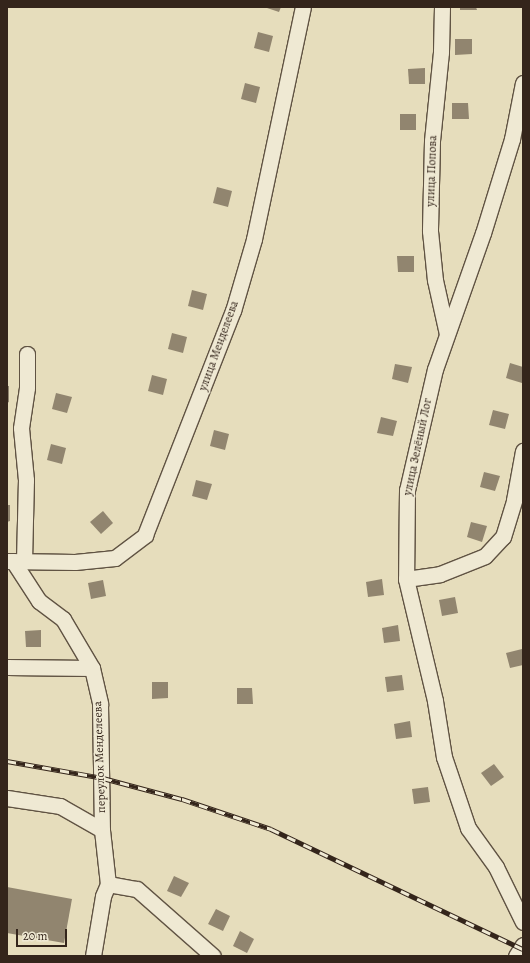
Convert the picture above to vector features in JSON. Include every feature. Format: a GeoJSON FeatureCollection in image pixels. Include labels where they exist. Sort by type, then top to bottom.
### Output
{"type":"FeatureCollection","features":[{"type":"Feature","properties":{"kind":"street","name":"улица Менделеева"},"geometry":{"type":"LineString","coordinates":[[15,561],[75,562],[115,558],[145,535],[233,311],[254,239],[303,7]]}},
{"type":"Feature","properties":{"kind":"street","name":"улица Попова"},"geometry":{"type":"LineString","coordinates":[[442,7],[441,52],[432,141],[430,231],[435,280],[447,335]]}},
{"type":"Feature","properties":{"kind":"street","name":"улица Зелёный Лог"},"geometry":{"type":"LineString","coordinates":[[523,83],[512,139],[483,233],[435,369],[407,490],[406,578],[435,701],[444,757],[468,828],[496,867],[523,922]]}},
{"type":"Feature","properties":{"kind":"street"},"geometry":{"type":"LineString","coordinates":[[15,561],[26,480],[14,428],[27,388],[27,354]]}},
{"type":"Feature","properties":{"kind":"street"},"geometry":{"type":"LineString","coordinates":[[406,578],[440,574],[485,556],[503,537],[514,500],[523,451]]}},
{"type":"Feature","properties":{"kind":"street","name":"переулок Менделеева"},"geometry":{"type":"LineString","coordinates":[[15,561],[39,601],[63,619],[92,668],[100,704],[102,830],[108,884]]}},
{"type":"Feature","properties":{"kind":"street"},"geometry":{"type":"LineString","coordinates":[[7,667],[92,668]]}},
{"type":"Feature","properties":{"kind":"street"},"geometry":{"type":"LineString","coordinates":[[7,798],[60,806],[102,830]]}},
{"type":"Feature","properties":{"kind":"street"},"geometry":{"type":"LineString","coordinates":[[94,956],[103,896],[108,884],[137,889],[213,956]]}},
{"type":"Feature","properties":{"kind":"street"},"geometry":{"type":"LineString","coordinates":[[516,956],[523,945]]}},
{"type":"Feature","properties":{"kind":"building"},"geometry":{"type":"Polygon","coordinates":[[[264,7],[281,7],[279,12],[264,7]]]}},
{"type":"Feature","properties":{"kind":"building"},"geometry":{"type":"Polygon","coordinates":[[[460,7],[476,7],[477,10],[460,10],[460,7]]]}},
{"type":"Feature","properties":{"kind":"building"},"geometry":{"type":"Polygon","coordinates":[[[258,32],[273,36],[269,52],[254,48],[258,32]]]}},
{"type":"Feature","properties":{"kind":"building"},"geometry":{"type":"Polygon","coordinates":[[[455,39],[472,39],[472,54],[455,55],[455,39]]]}},
{"type":"Feature","properties":{"kind":"building"},"geometry":{"type":"Polygon","coordinates":[[[425,68],[425,84],[409,84],[408,69],[425,68]]]}},
{"type":"Feature","properties":{"kind":"building"},"geometry":{"type":"Polygon","coordinates":[[[245,83],[260,87],[256,103],[241,99],[245,83]]]}},
{"type":"Feature","properties":{"kind":"building"},"geometry":{"type":"Polygon","coordinates":[[[452,103],[468,103],[469,119],[452,119],[452,103]]]}},
{"type":"Feature","properties":{"kind":"building"},"geometry":{"type":"Polygon","coordinates":[[[400,114],[416,114],[416,130],[400,130],[400,114]]]}},
{"type":"Feature","properties":{"kind":"building"},"geometry":{"type":"Polygon","coordinates":[[[217,187],[232,191],[228,207],[213,203],[217,187]]]}},
{"type":"Feature","properties":{"kind":"building"},"geometry":{"type":"Polygon","coordinates":[[[397,256],[414,256],[414,272],[398,272],[397,256]]]}},
{"type":"Feature","properties":{"kind":"building"},"geometry":{"type":"Polygon","coordinates":[[[192,290],[207,294],[203,310],[188,306],[192,290]]]}},
{"type":"Feature","properties":{"kind":"building"},"geometry":{"type":"Polygon","coordinates":[[[172,333],[187,337],[183,353],[168,349],[172,333]]]}},
{"type":"Feature","properties":{"kind":"building"},"geometry":{"type":"Polygon","coordinates":[[[510,363],[523,367],[522,383],[506,378],[510,363]]]}},
{"type":"Feature","properties":{"kind":"building"},"geometry":{"type":"Polygon","coordinates":[[[395,364],[412,367],[408,383],[392,379],[395,364]]]}},
{"type":"Feature","properties":{"kind":"building"},"geometry":{"type":"Polygon","coordinates":[[[152,375],[167,379],[163,395],[148,391],[152,375]]]}},
{"type":"Feature","properties":{"kind":"building"},"geometry":{"type":"Polygon","coordinates":[[[7,386],[9,386],[9,402],[7,403],[7,386]]]}},
{"type":"Feature","properties":{"kind":"building"},"geometry":{"type":"Polygon","coordinates":[[[56,393],[72,397],[67,413],[52,409],[56,393]]]}},
{"type":"Feature","properties":{"kind":"building"},"geometry":{"type":"Polygon","coordinates":[[[493,410],[509,414],[505,429],[489,425],[493,410]]]}},
{"type":"Feature","properties":{"kind":"building"},"geometry":{"type":"Polygon","coordinates":[[[381,417],[397,421],[393,436],[377,433],[381,417]]]}},
{"type":"Feature","properties":{"kind":"building"},"geometry":{"type":"Polygon","coordinates":[[[214,430],[229,434],[225,450],[210,446],[214,430]]]}},
{"type":"Feature","properties":{"kind":"building"},"geometry":{"type":"Polygon","coordinates":[[[51,444],[66,448],[62,464],[47,460],[51,444]]]}},
{"type":"Feature","properties":{"kind":"building"},"geometry":{"type":"Polygon","coordinates":[[[484,472],[500,476],[495,491],[480,487],[484,472]]]}},
{"type":"Feature","properties":{"kind":"building"},"geometry":{"type":"Polygon","coordinates":[[[196,480],[212,484],[207,500],[192,496],[196,480]]]}},
{"type":"Feature","properties":{"kind":"building"},"geometry":{"type":"Polygon","coordinates":[[[7,505],[10,505],[10,521],[7,522],[7,505]]]}},
{"type":"Feature","properties":{"kind":"building"},"geometry":{"type":"Polygon","coordinates":[[[103,511],[113,523],[101,534],[90,522],[103,511]]]}},
{"type":"Feature","properties":{"kind":"building"},"geometry":{"type":"Polygon","coordinates":[[[471,522],[487,526],[482,542],[467,537],[471,522]]]}},
{"type":"Feature","properties":{"kind":"building"},"geometry":{"type":"Polygon","coordinates":[[[382,579],[384,595],[368,597],[366,582],[382,579]]]}},
{"type":"Feature","properties":{"kind":"building"},"geometry":{"type":"Polygon","coordinates":[[[103,580],[106,596],[91,599],[88,583],[103,580]]]}},
{"type":"Feature","properties":{"kind":"building"},"geometry":{"type":"Polygon","coordinates":[[[455,597],[458,613],[442,616],[439,600],[455,597]]]}},
{"type":"Feature","properties":{"kind":"building"},"geometry":{"type":"Polygon","coordinates":[[[398,625],[400,641],[384,643],[382,628],[398,625]]]}},
{"type":"Feature","properties":{"kind":"building"},"geometry":{"type":"Polygon","coordinates":[[[41,630],[41,647],[26,647],[25,631],[41,630]]]}},
{"type":"Feature","properties":{"kind":"building"},"geometry":{"type":"Polygon","coordinates":[[[522,649],[523,665],[510,668],[506,653],[522,649]]]}},
{"type":"Feature","properties":{"kind":"building"},"geometry":{"type":"Polygon","coordinates":[[[402,675],[404,690],[387,692],[385,677],[402,675]]]}},
{"type":"Feature","properties":{"kind":"building"},"geometry":{"type":"Polygon","coordinates":[[[152,682],[168,682],[168,698],[152,699],[152,682]]]}},
{"type":"Feature","properties":{"kind":"building"},"geometry":{"type":"Polygon","coordinates":[[[237,688],[252,688],[253,704],[237,704],[237,688]]]}},
{"type":"Feature","properties":{"kind":"building"},"geometry":{"type":"Polygon","coordinates":[[[410,721],[412,737],[396,739],[394,724],[410,721]]]}},
{"type":"Feature","properties":{"kind":"building"},"geometry":{"type":"Polygon","coordinates":[[[494,764],[504,777],[491,786],[481,773],[494,764]]]}},
{"type":"Feature","properties":{"kind":"building"},"geometry":{"type":"Polygon","coordinates":[[[428,787],[430,802],[414,804],[412,789],[428,787]]]}},
{"type":"Feature","properties":{"kind":"building"},"geometry":{"type":"Polygon","coordinates":[[[174,876],[189,883],[181,897],[167,891],[174,876]]]}},
{"type":"Feature","properties":{"kind":"building"},"geometry":{"type":"Polygon","coordinates":[[[7,887],[72,899],[64,943],[7,933],[7,887]]]}},
{"type":"Feature","properties":{"kind":"building"},"geometry":{"type":"Polygon","coordinates":[[[216,909],[230,916],[223,931],[208,924],[216,909]]]}},
{"type":"Feature","properties":{"kind":"building"},"geometry":{"type":"Polygon","coordinates":[[[240,931],[254,939],[247,953],[233,946],[240,931]]]}},
{"type":"Feature","properties":{"kind":"railway"},"geometry":{"type":"LineString","coordinates":[[7,761],[103,778],[182,799],[271,829],[523,949]]}}]}
